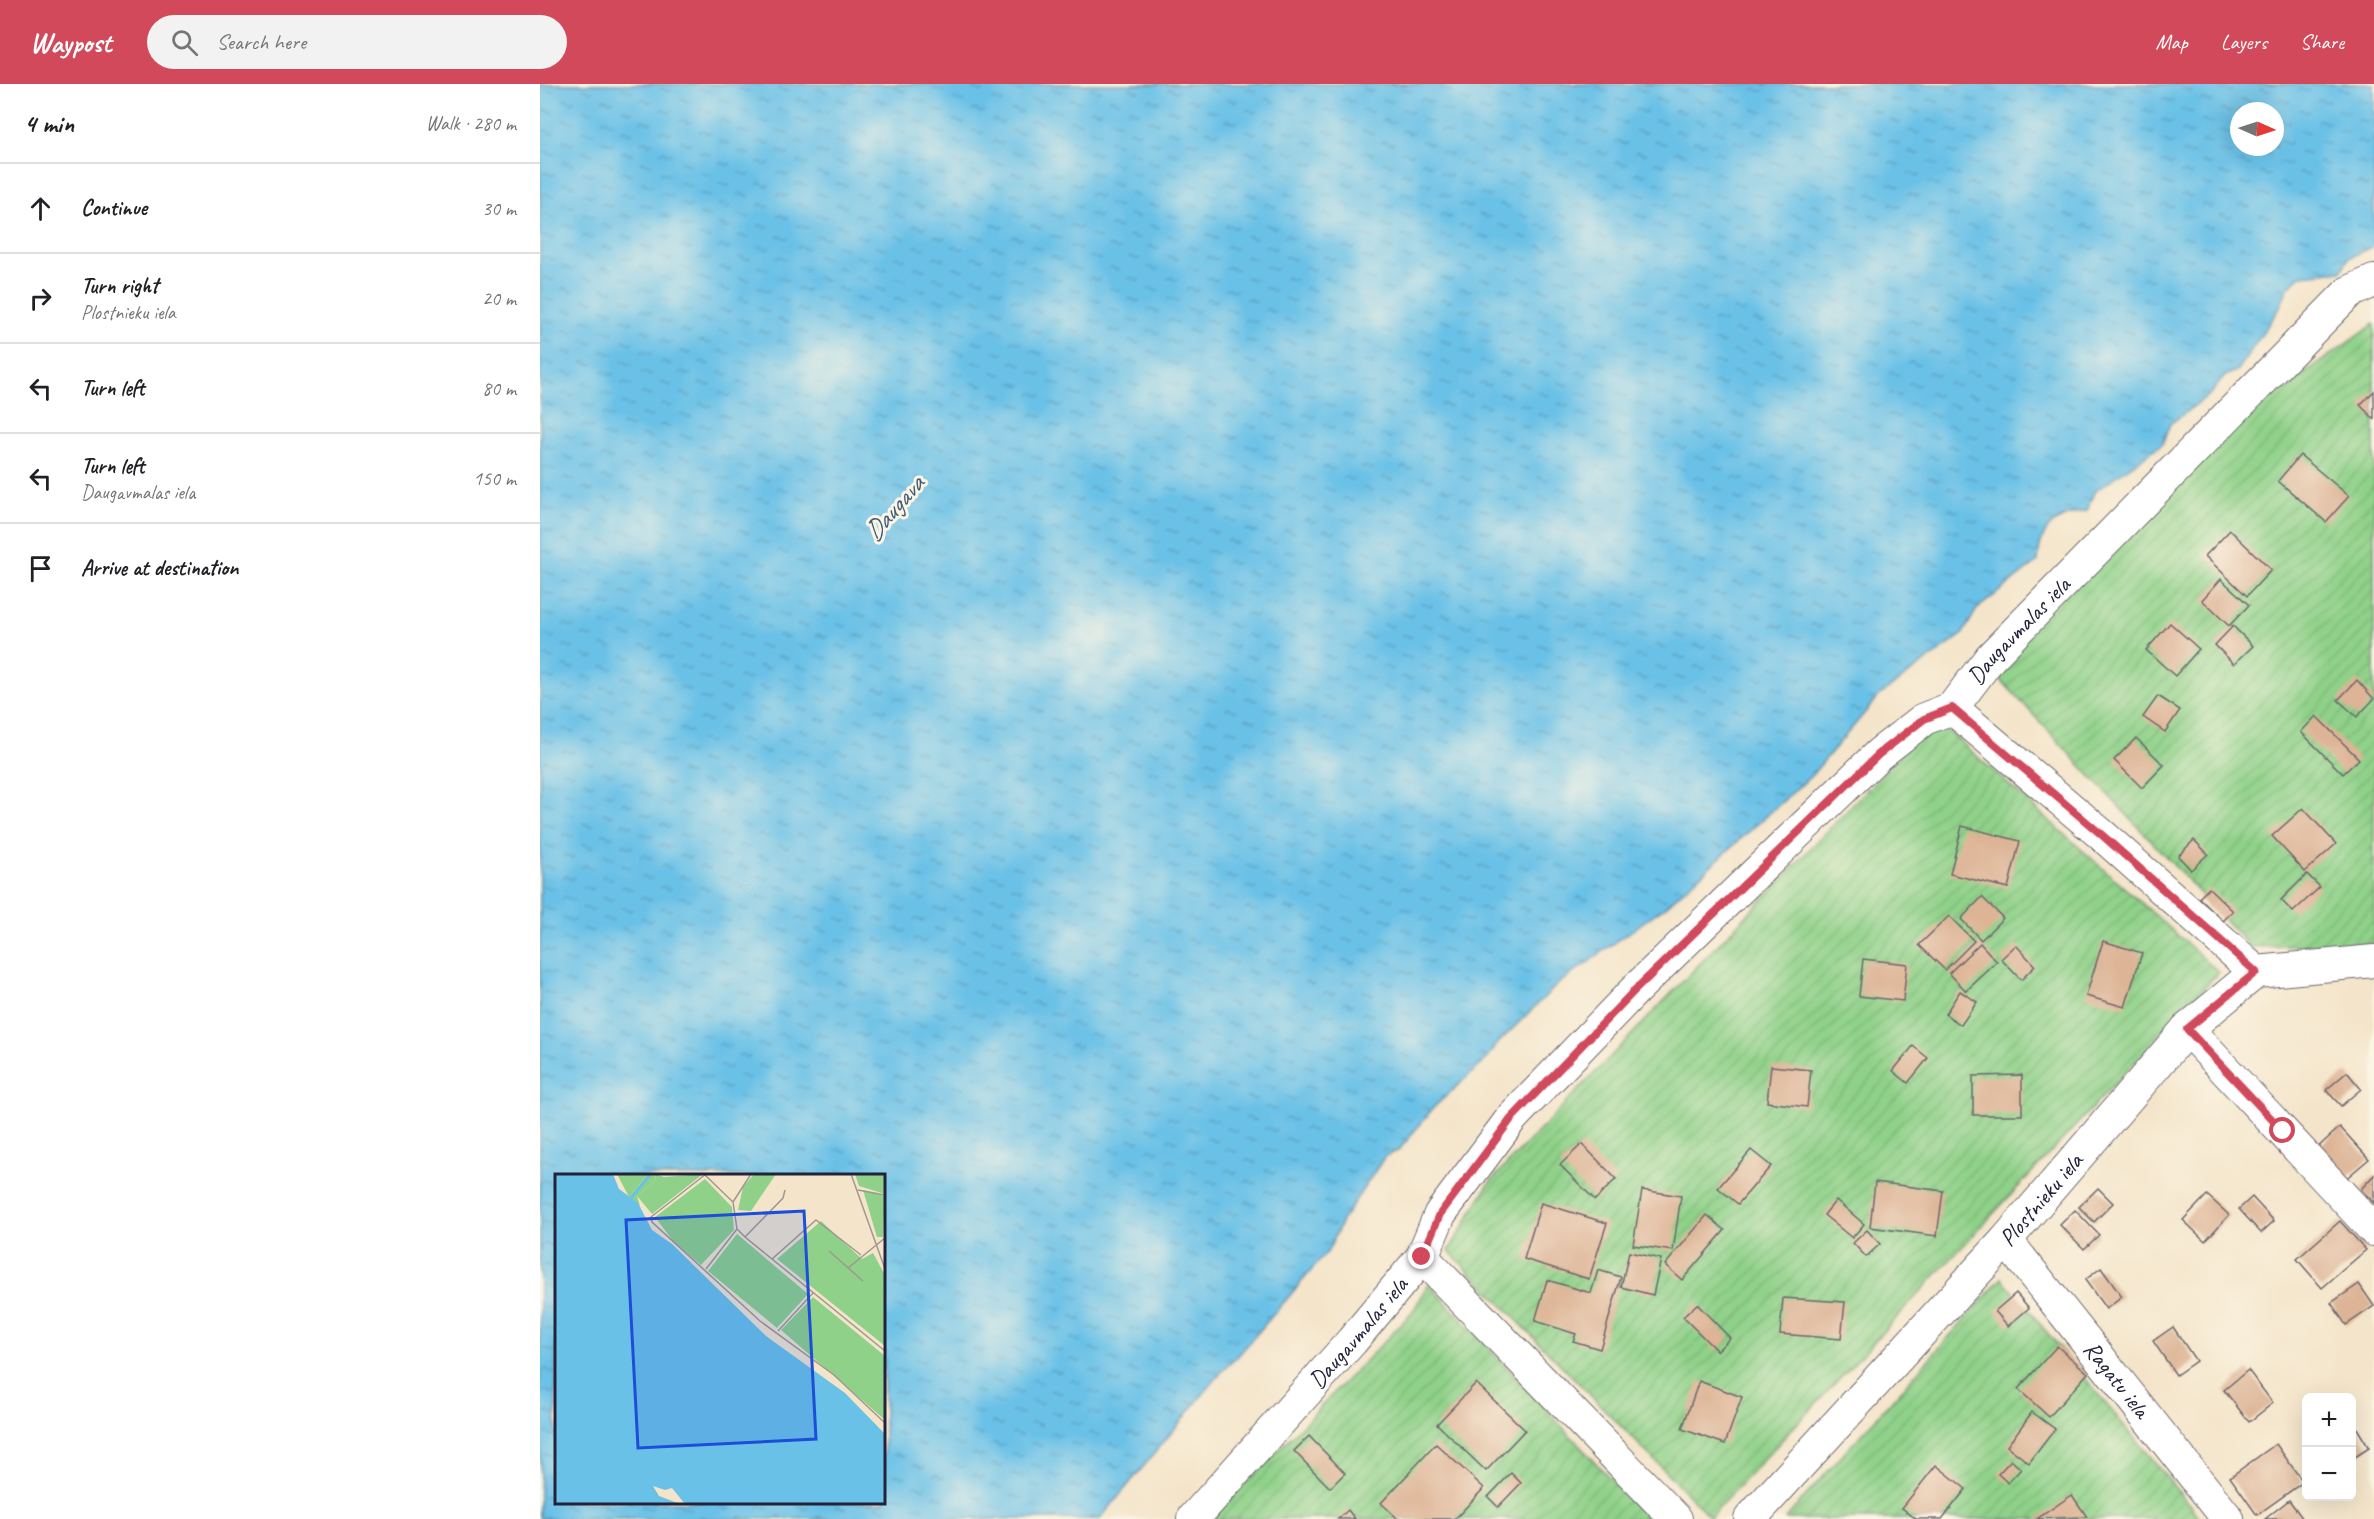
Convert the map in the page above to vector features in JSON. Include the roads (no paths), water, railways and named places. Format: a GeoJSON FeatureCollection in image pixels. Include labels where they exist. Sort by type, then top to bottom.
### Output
{"type":"FeatureCollection","features":[{"type":"Feature","properties":{"kind":"street","name":"Daugavmalas iela"},"geometry":{"type":"LineString","coordinates":[[1193,1519],[1352,1341],[1422,1257],[1440,1214],[1511,1119],[1635,990],[1879,754],[1924,719],[1952,708],[1990,658],[2349,292],[2374,281]]}},
{"type":"Feature","properties":{"kind":"street"},"geometry":{"type":"LineString","coordinates":[[1952,708],[2102,835],[2256,972],[2374,961]]}},
{"type":"Feature","properties":{"kind":"street","name":"Plostnieku iela"},"geometry":{"type":"LineString","coordinates":[[1750,1519],[2006,1240],[2187,1029],[2256,972]]}},
{"type":"Feature","properties":{"kind":"street"},"geometry":{"type":"LineString","coordinates":[[2187,1029],[2374,1230]]}},
{"type":"Feature","properties":{"kind":"street","name":"Ragatu iela"},"geometry":{"type":"LineString","coordinates":[[2006,1240],[2228,1519]]}},
{"type":"Feature","properties":{"kind":"street"},"geometry":{"type":"LineString","coordinates":[[1422,1257],[1676,1519]]}},
{"type":"Feature","properties":{"kind":"water","name":"Daugava"},"geometry":{"type":"Polygon","coordinates":[[[540,84],[2374,84],[2374,246],[2349,258],[2341,271],[2302,275],[2288,288],[2280,307],[2238,370],[2225,376],[2210,394],[2170,424],[2162,444],[2094,492],[2087,511],[2066,516],[2051,525],[2042,539],[2038,561],[1977,609],[1962,635],[1880,695],[1811,776],[1667,905],[1558,984],[1496,1045],[1488,1058],[1434,1107],[1398,1151],[1385,1156],[1343,1219],[1328,1251],[1237,1357],[1224,1369],[1100,1519],[540,1519],[540,84]]]}}]}
